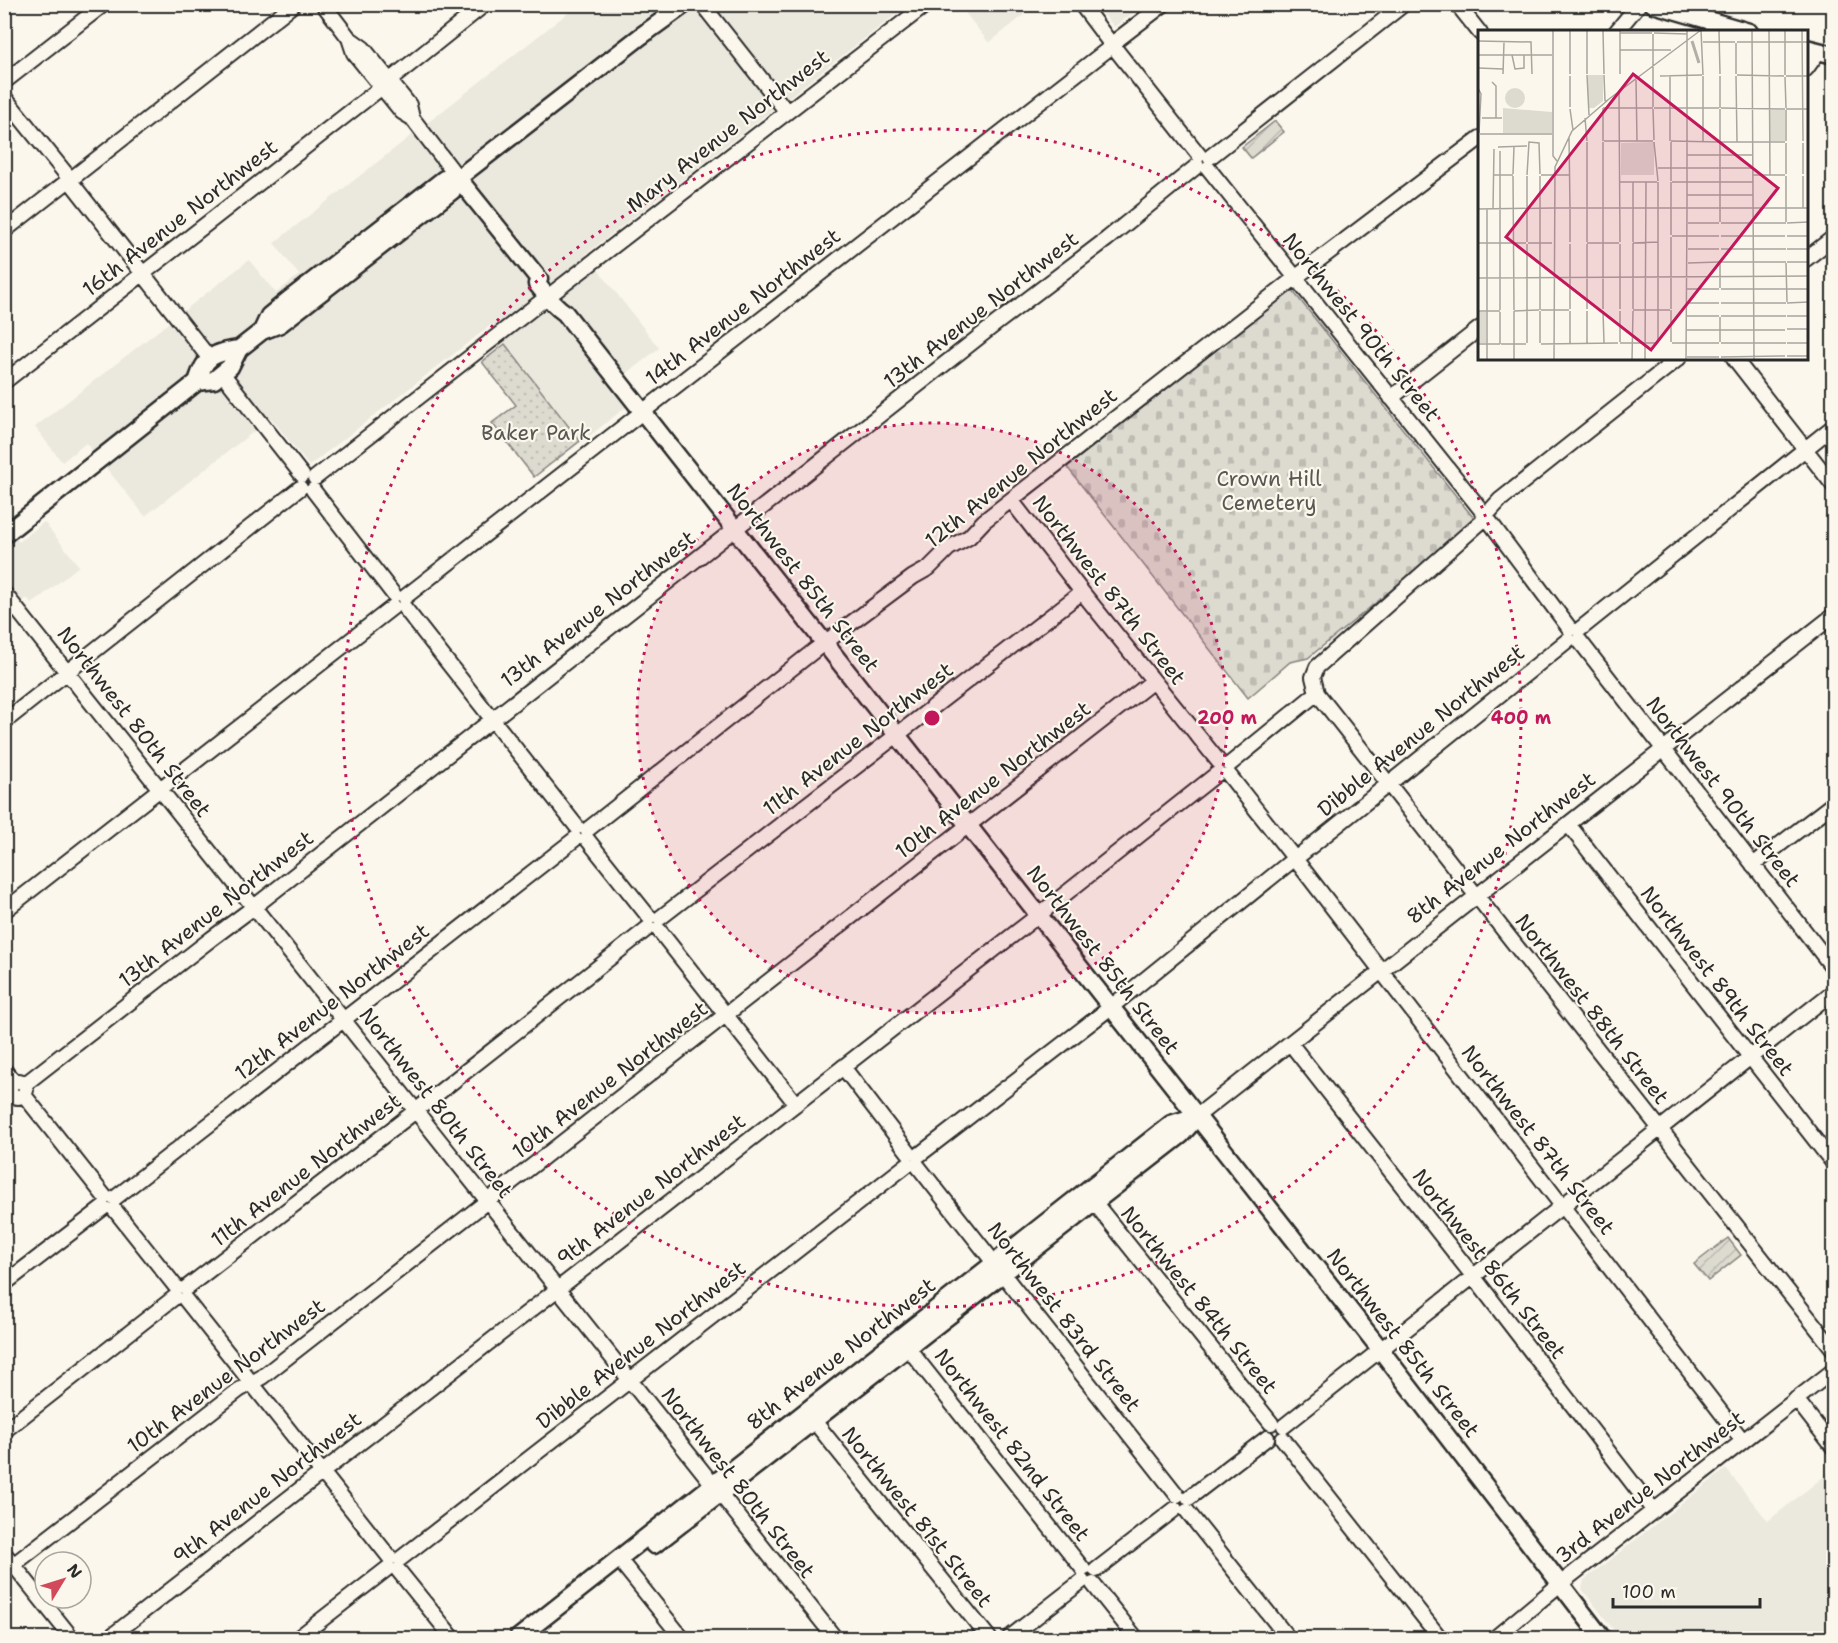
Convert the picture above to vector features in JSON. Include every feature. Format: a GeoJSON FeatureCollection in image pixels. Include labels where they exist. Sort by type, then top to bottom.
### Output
{"type":"FeatureCollection","features":[{"type":"Feature","properties":{"kind":"main road"},"geometry":{"type":"LineString","coordinates":[[4,535],[197,382],[214,380],[230,367],[239,349],[262,331],[280,324],[297,312],[452,191],[458,178],[685,4]]}},
{"type":"Feature","properties":{"kind":"main road"},"geometry":{"type":"LineString","coordinates":[[1661,6],[1742,30]]}},
{"type":"Feature","properties":{"kind":"main road"},"geometry":{"type":"LineString","coordinates":[[262,331],[269,316],[312,282],[444,179],[458,178]]}},
{"type":"Feature","properties":{"kind":"main road","name":"Northwest 85th Street"},"geometry":{"type":"LineString","coordinates":[[458,178],[539,279],[537,284],[562,302],[565,313],[1381,1350],[1602,1638]]}},
{"type":"Feature","properties":{"kind":"main road"},"geometry":{"type":"LineString","coordinates":[[297,312],[297,303],[314,287],[312,282]]}},
{"type":"Feature","properties":{"kind":"main road"},"geometry":{"type":"LineString","coordinates":[[197,382],[202,365],[219,352],[239,349]]}},
{"type":"Feature","properties":{"kind":"main road","name":"8th Avenue Northwest"},"geometry":{"type":"LineString","coordinates":[[527,1637],[625,1567],[717,1488],[814,1421],[908,1348],[998,1268],[1094,1202],[1180,1135],[1197,1116]]}},
{"type":"Feature","properties":{"kind":"main road","name":"8th Avenue Northwest"},"geometry":{"type":"LineString","coordinates":[[527,1637],[998,1268],[1171,1124],[1197,1116]]}},
{"type":"Feature","properties":{"kind":"street"},"geometry":{"type":"LineString","coordinates":[[4,82],[104,4]]}},
{"type":"Feature","properties":{"kind":"street"},"geometry":{"type":"LineString","coordinates":[[4,231],[294,4]]}},
{"type":"Feature","properties":{"kind":"street","name":"Northwest 85th Street"},"geometry":{"type":"LineString","coordinates":[[323,4],[349,38],[354,53],[385,84],[402,112],[412,118],[458,178]]}},
{"type":"Feature","properties":{"kind":"street","name":"16th Avenue Northwest"},"geometry":{"type":"LineString","coordinates":[[4,382],[485,4]]}},
{"type":"Feature","properties":{"kind":"street"},"geometry":{"type":"LineString","coordinates":[[702,4],[787,112]]}},
{"type":"Feature","properties":{"kind":"street","name":"Mary Avenue Northwest"},"geometry":{"type":"LineString","coordinates":[[4,722],[307,483],[927,4]]}},
{"type":"Feature","properties":{"kind":"street","name":"Northwest 90th Street"},"geometry":{"type":"LineString","coordinates":[[1081,4],[1295,278],[1486,516],[1574,635],[1833,969]]}},
{"type":"Feature","properties":{"kind":"street","name":"14th Avenue Northwest"},"geometry":{"type":"LineString","coordinates":[[4,911],[1164,4]]}},
{"type":"Feature","properties":{"kind":"street","name":"13th Avenue Northwest"},"geometry":{"type":"LineString","coordinates":[[16,1091],[1107,239],[1404,4]]}},
{"type":"Feature","properties":{"kind":"street"},"geometry":{"type":"LineString","coordinates":[[1457,4],[1478,32]]}},
{"type":"Feature","properties":{"kind":"street"},"geometry":{"type":"LineString","coordinates":[[1618,30],[1639,4]]}},
{"type":"Feature","properties":{"kind":"street"},"geometry":{"type":"LineString","coordinates":[[1808,66],[1820,51]]}},
{"type":"Feature","properties":{"kind":"street"},"geometry":{"type":"LineString","coordinates":[[4,97],[210,359]]}},
{"type":"Feature","properties":{"kind":"street","name":"12th Avenue Northwest"},"geometry":{"type":"LineString","coordinates":[[4,1284],[825,644],[913,577],[929,568],[949,548],[969,537],[984,521],[1295,278],[1478,139]]}},
{"type":"Feature","properties":{"kind":"street"},"geometry":{"type":"LineString","coordinates":[[1808,257],[1833,237]]}},
{"type":"Feature","properties":{"kind":"street"},"geometry":{"type":"LineString","coordinates":[[1391,398],[1478,329]]}},
{"type":"Feature","properties":{"kind":"street"},"geometry":{"type":"LineString","coordinates":[[1317,693],[1313,677],[1317,667],[1486,516],[1500,500],[1676,360]]}},
{"type":"Feature","properties":{"kind":"street"},"geometry":{"type":"LineString","coordinates":[[1736,360],[1833,486]]}},
{"type":"Feature","properties":{"kind":"street"},"geometry":{"type":"LineString","coordinates":[[222,373],[492,720],[796,1104]]}},
{"type":"Feature","properties":{"kind":"street","name":"Dibble Avenue Northwest"},"geometry":{"type":"LineString","coordinates":[[298,1638],[1111,1007],[1833,426]]}},
{"type":"Feature","properties":{"kind":"street","name":"Northwest 87th Street"},"geometry":{"type":"LineString","coordinates":[[1011,500],[1295,859],[1743,1441]]}},
{"type":"Feature","properties":{"kind":"street","name":"Northwest 80th Street"},"geometry":{"type":"LineString","coordinates":[[4,592],[835,1638]]}},
{"type":"Feature","properties":{"kind":"street","name":"11th Avenue Northwest"},"geometry":{"type":"LineString","coordinates":[[4,1431],[1082,592]]}},
{"type":"Feature","properties":{"kind":"street","name":"8th Avenue Northwest"},"geometry":{"type":"LineString","coordinates":[[1197,1116],[1833,615]]}},
{"type":"Feature","properties":{"kind":"street","name":"10th Avenue Northwest"},"geometry":{"type":"LineString","coordinates":[[9,1568],[239,1390],[262,1377],[488,1202],[1153,681]]}},
{"type":"Feature","properties":{"kind":"street","name":"9th Avenue Northwest"},"geometry":{"type":"LineString","coordinates":[[109,1638],[1039,915],[1317,693]]}},
{"type":"Feature","properties":{"kind":"street","name":"Northwest 88th Street"},"geometry":{"type":"LineString","coordinates":[[1317,693],[1833,1350]]}},
{"type":"Feature","properties":{"kind":"street"},"geometry":{"type":"LineString","coordinates":[[1753,865],[1833,803]]}},
{"type":"Feature","properties":{"kind":"street","name":"Northwest 89th Street"},"geometry":{"type":"LineString","coordinates":[[1568,824],[1833,1164]]}},
{"type":"Feature","properties":{"kind":"street"},"geometry":{"type":"LineString","coordinates":[[1009,1638],[1267,1438],[1275,1442],[1279,1429],[1833,991]]}},
{"type":"Feature","properties":{"kind":"street","name":"Northwest 86th Street"},"geometry":{"type":"LineString","coordinates":[[1290,1043],[1654,1511]]}},
{"type":"Feature","properties":{"kind":"street","name":"Northwest 83rd Street"},"geometry":{"type":"LineString","coordinates":[[843,1067],[1288,1638]]}},
{"type":"Feature","properties":{"kind":"street"},"geometry":{"type":"LineString","coordinates":[[4,1070],[16,1091],[253,1383],[453,1638]]}},
{"type":"Feature","properties":{"kind":"street","name":"Northwest 84th Street"},"geometry":{"type":"LineString","coordinates":[[1094,1202],[1279,1429],[1440,1638]]}},
{"type":"Feature","properties":{"kind":"street","name":"Northwest 82nd Street"},"geometry":{"type":"LineString","coordinates":[[908,1348],[1136,1638]]}},
{"type":"Feature","properties":{"kind":"street","name":"3rd Avenue Northwest"},"geometry":{"type":"LineString","coordinates":[[1495,1638],[1560,1584],[1833,1370]]}},
{"type":"Feature","properties":{"kind":"street"},"geometry":{"type":"LineString","coordinates":[[1796,1399],[1833,1448]]}},
{"type":"Feature","properties":{"kind":"street","name":"Northwest 81st Street"},"geometry":{"type":"LineString","coordinates":[[814,1421],[989,1638]]}},
{"type":"Feature","properties":{"kind":"street"},"geometry":{"type":"LineString","coordinates":[[4,1553],[9,1568],[72,1638]]}},
{"type":"Feature","properties":{"kind":"street"},"geometry":{"type":"LineString","coordinates":[[625,1567],[682,1638]]}},
{"type":"Feature","properties":{"kind":"shaded area"},"geometry":{"type":"Polygon","coordinates":[[[578,5],[908,5],[586,254],[659,348],[610,387],[626,407],[582,442],[491,325],[309,466],[271,418],[145,516],[86,443],[62,462],[35,427],[249,260],[276,293],[299,275],[274,243],[578,5]]]}},
{"type":"Feature","properties":{"kind":"shaded area"},"geometry":{"type":"Polygon","coordinates":[[[959,5],[1018,5],[1024,15],[989,43],[959,5]]]}},
{"type":"Feature","properties":{"kind":"shaded area"},"geometry":{"type":"Polygon","coordinates":[[[1096,5],[1144,5],[1114,27],[1096,5]]]}},
{"type":"Feature","properties":{"kind":"shaded area"},"geometry":{"type":"Polygon","coordinates":[[[44,522],[79,566],[32,604],[27,598],[5,616],[4,524],[19,542],[44,522]]]}},
{"type":"Feature","properties":{"kind":"shaded area"},"geometry":{"type":"Polygon","coordinates":[[[1726,1469],[1768,1521],[1832,1470],[1833,1638],[1620,1638],[1582,1589],[1584,1580],[1726,1469]]]}},
{"type":"Feature","properties":{"kind":"green space"},"geometry":{"type":"Polygon","coordinates":[[[1275,121],[1284,132],[1251,158],[1242,147],[1275,121]]]}},
{"type":"Feature","properties":{"kind":"green space","name":"Crown Hill Cemetery"},"geometry":{"type":"Polygon","coordinates":[[[1292,290],[1476,521],[1308,658],[1290,662],[1248,698],[1067,467],[1292,290]]]}},
{"type":"Feature","properties":{"kind":"green space","name":"Baker Park"},"geometry":{"type":"Polygon","coordinates":[[[505,344],[580,441],[534,477],[492,423],[516,405],[482,362],[505,344]]]}},
{"type":"Feature","properties":{"kind":"green space"},"geometry":{"type":"Polygon","coordinates":[[[1728,1238],[1741,1255],[1708,1281],[1694,1264],[1728,1238]]]}}]}
